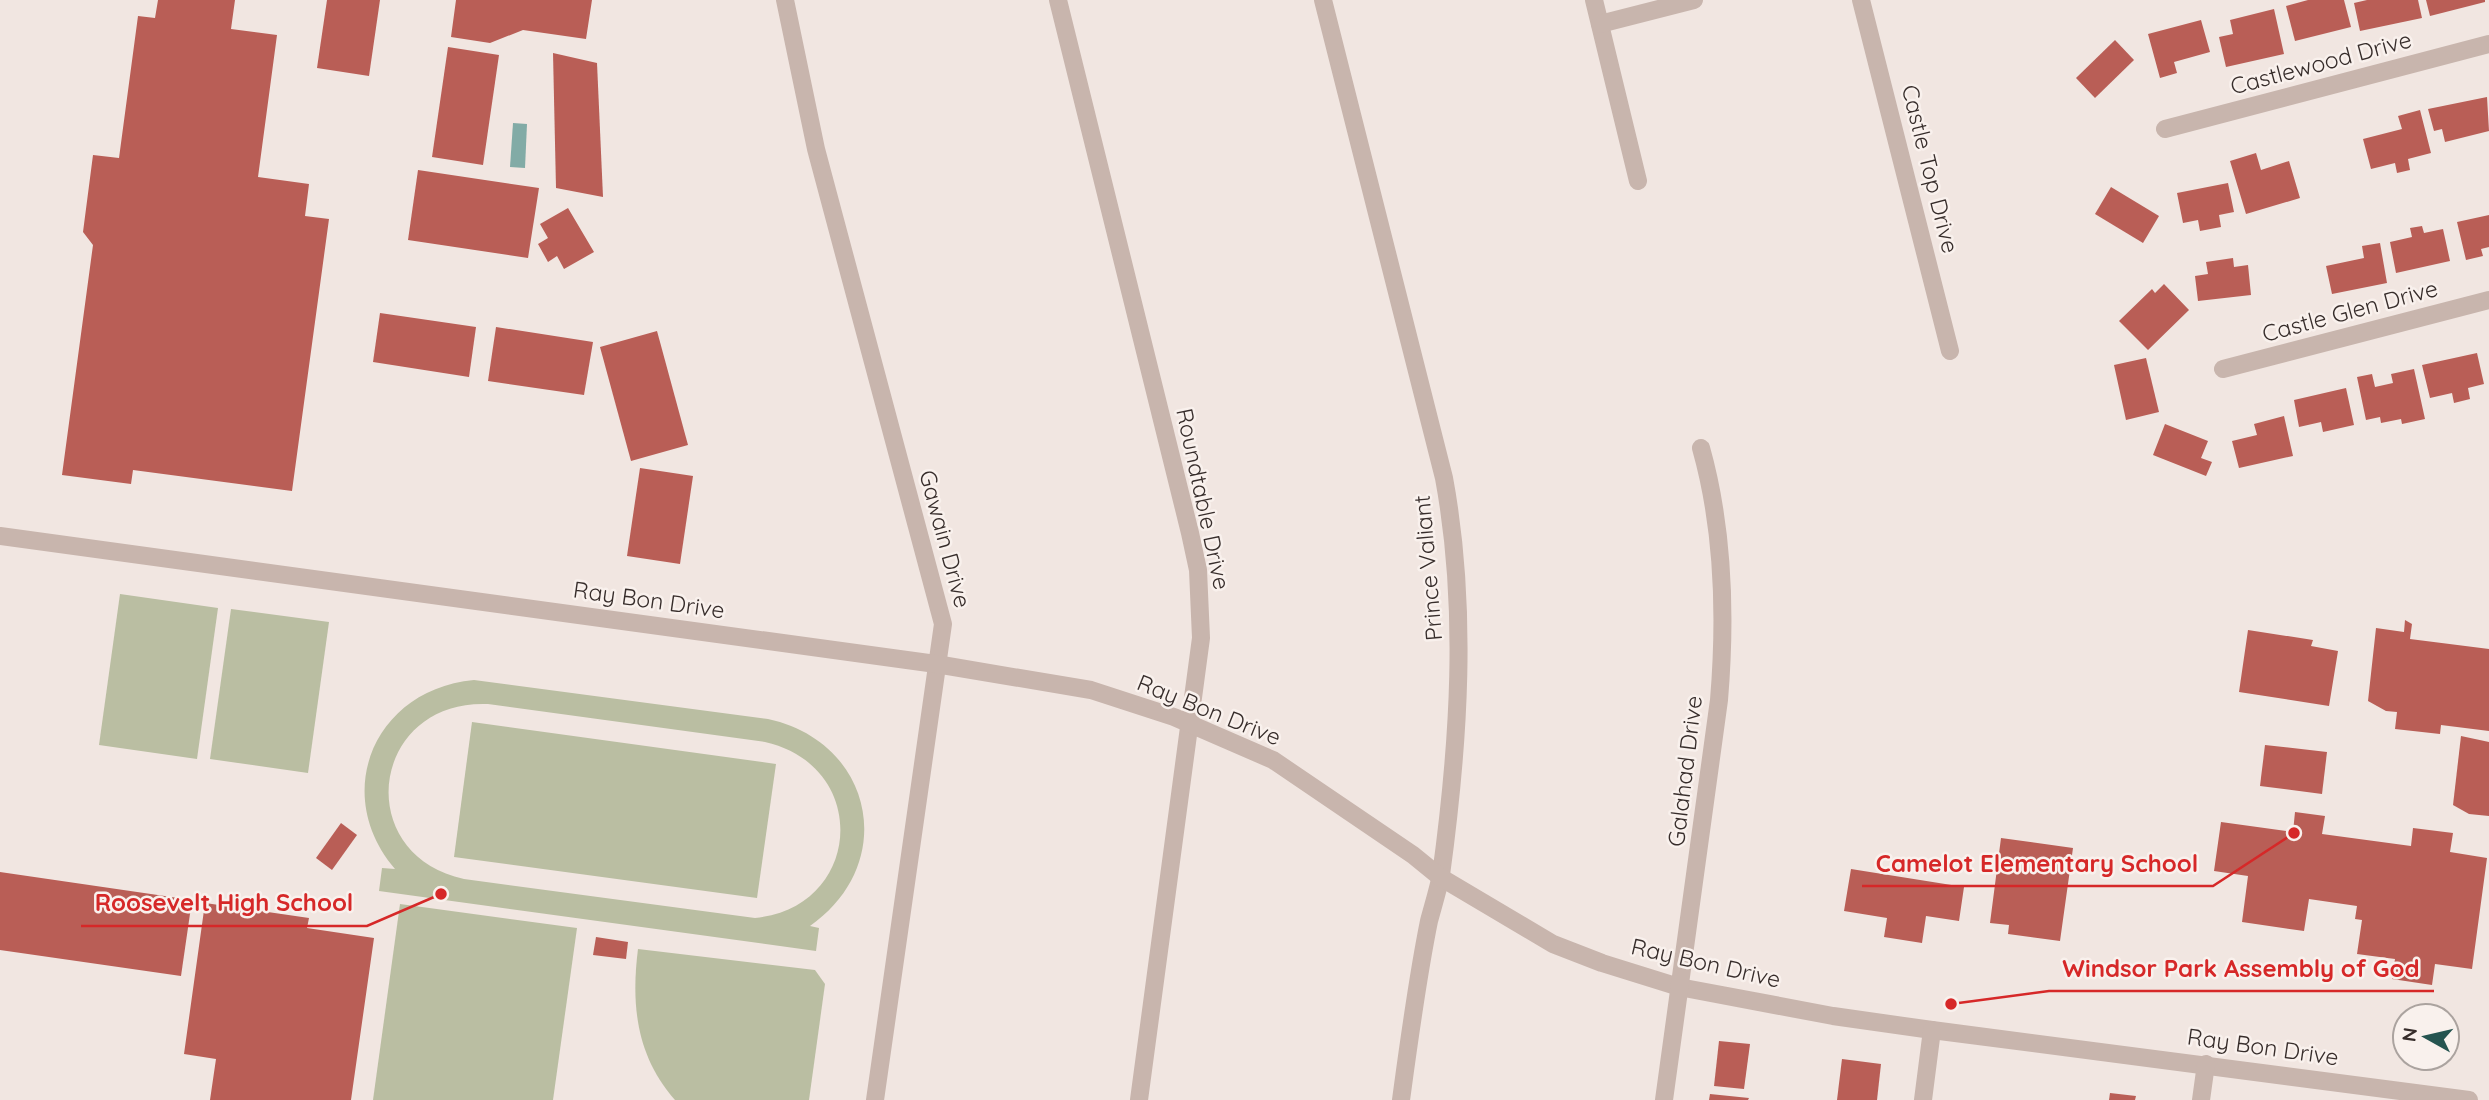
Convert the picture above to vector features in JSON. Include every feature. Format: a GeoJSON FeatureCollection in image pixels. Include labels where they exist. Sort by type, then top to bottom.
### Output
{"type":"FeatureCollection","features":[{"type":"Feature","properties":{"kind":"street","name":"Gawain Drive"},"geometry":{"type":"LineString","coordinates":[[785,0],[816,149],[943,625],[875,1100]]}},
{"type":"Feature","properties":{"kind":"street","name":"Roundtable Drive"},"geometry":{"type":"LineString","coordinates":[[1058,0],[1198,570],[1201,638],[1139,1100]]}},
{"type":"Feature","properties":{"kind":"street","name":"Prince Valiant"},"geometry":{"type":"LineString","coordinates":[[1323,0],[1444,478],[1454,532],[1460,610],[1460,646],[1440,877],[1429,922],[1401,1100]]}},
{"type":"Feature","properties":{"kind":"street"},"geometry":{"type":"LineString","coordinates":[[1594,0],[1638,181]]}},
{"type":"Feature","properties":{"kind":"street"},"geometry":{"type":"LineString","coordinates":[[1600,24],[1694,0]]}},
{"type":"Feature","properties":{"kind":"street","name":"Castle Top Drive"},"geometry":{"type":"LineString","coordinates":[[1861,0],[1950,351]]}},
{"type":"Feature","properties":{"kind":"street","name":"Castlewood Drive"},"geometry":{"type":"LineString","coordinates":[[2165,129],[2489,44]]}},
{"type":"Feature","properties":{"kind":"street","name":"Castle Glen Drive"},"geometry":{"type":"LineString","coordinates":[[2222,369],[2489,300]]}},
{"type":"Feature","properties":{"kind":"street","name":"Galahad Drive"},"geometry":{"type":"LineString","coordinates":[[1664,1100],[1716,727],[1723,654],[1719,537],[1711,481],[1701,448]]}},
{"type":"Feature","properties":{"kind":"street","name":"Ray Bon Drive"},"geometry":{"type":"LineString","coordinates":[[0,536],[936,664],[1091,690],[1191,725],[1273,760],[1413,855],[1440,877],[1553,944],[1602,963],[1679,987],[1833,1016],[2469,1100]]}},
{"type":"Feature","properties":{"kind":"street"},"geometry":{"type":"LineString","coordinates":[[1923,1100],[1932,1030]]}},
{"type":"Feature","properties":{"kind":"street"},"geometry":{"type":"LineString","coordinates":[[2201,1100],[2206,1064]]}},
{"type":"Feature","properties":{"kind":"green space"},"geometry":{"type":"Polygon","coordinates":[[[120,594],[218,608],[197,759],[99,745],[120,594]]]}},
{"type":"Feature","properties":{"kind":"green space"},"geometry":{"type":"Polygon","coordinates":[[[231,609],[329,622],[308,773],[210,759],[231,609]]]}},
{"type":"Feature","properties":{"kind":"green space"},"geometry":{"type":"Polygon","coordinates":[[[474,680],[768,719],[804,732],[832,752],[851,778],[862,808],[864,839],[856,871],[838,900],[810,926],[819,928],[816,951],[379,891],[382,868],[395,869],[376,839],[366,809],[365,778],[373,749],[388,724],[411,703],[440,688],[474,680]],[[488,704],[449,709],[419,726],[399,751],[389,780],[391,811],[403,840],[428,864],[464,879],[755,918],[791,908],[817,889],[834,864],[840,835],[837,805],[823,778],[799,756],[765,742],[488,704]]]}},
{"type":"Feature","properties":{"kind":"green space"},"geometry":{"type":"Polygon","coordinates":[[[472,722],[776,764],[757,898],[454,857],[472,722]]]}},
{"type":"Feature","properties":{"kind":"green space"},"geometry":{"type":"Polygon","coordinates":[[[400,904],[577,928],[553,1100],[373,1100],[400,904]]]}},
{"type":"Feature","properties":{"kind":"green space"},"geometry":{"type":"Polygon","coordinates":[[[638,949],[815,970],[825,984],[809,1100],[675,1100],[652,1066],[639,1029],[635,990],[638,949]]]}},
{"type":"Feature","properties":{"kind":"water"},"geometry":{"type":"Polygon","coordinates":[[[513,123],[527,124],[525,168],[510,167],[513,123]]]}},
{"type":"Feature","properties":{"kind":"building"},"geometry":{"type":"Polygon","coordinates":[[[158,0],[235,0],[231,29],[277,35],[258,177],[309,184],[305,216],[329,219],[292,491],[133,470],[131,484],[62,475],[93,245],[83,232],[93,155],[119,158],[138,16],[155,18],[158,0]]]}},
{"type":"Feature","properties":{"kind":"building"},"geometry":{"type":"Polygon","coordinates":[[[327,0],[380,0],[369,76],[317,68],[327,0]]]}},
{"type":"Feature","properties":{"kind":"building"},"geometry":{"type":"Polygon","coordinates":[[[456,0],[592,0],[586,39],[523,30],[490,43],[451,37],[456,0]]]}},
{"type":"Feature","properties":{"kind":"building"},"geometry":{"type":"Polygon","coordinates":[[[2308,0],[2344,0],[2351,27],[2295,41],[2286,6],[2308,0]]]}},
{"type":"Feature","properties":{"kind":"building"},"geometry":{"type":"Polygon","coordinates":[[[2367,0],[2418,0],[2422,18],[2360,31],[2354,3],[2367,0]]]}},
{"type":"Feature","properties":{"kind":"building"},"geometry":{"type":"Polygon","coordinates":[[[2426,0],[2485,0],[2485,2],[2430,16],[2426,0]]]}},
{"type":"Feature","properties":{"kind":"building"},"geometry":{"type":"Polygon","coordinates":[[[2274,9],[2284,54],[2226,67],[2219,37],[2233,34],[2230,20],[2274,9]]]}},
{"type":"Feature","properties":{"kind":"building"},"geometry":{"type":"Polygon","coordinates":[[[2201,20],[2210,52],[2174,62],[2177,73],[2160,78],[2148,34],[2201,20]]]}},
{"type":"Feature","properties":{"kind":"building"},"geometry":{"type":"Polygon","coordinates":[[[2115,40],[2134,60],[2095,98],[2076,78],[2115,40]]]}},
{"type":"Feature","properties":{"kind":"building"},"geometry":{"type":"Polygon","coordinates":[[[448,47],[499,55],[483,165],[432,157],[448,47]]]}},
{"type":"Feature","properties":{"kind":"building"},"geometry":{"type":"Polygon","coordinates":[[[553,53],[597,63],[603,197],[556,188],[553,53]]]}},
{"type":"Feature","properties":{"kind":"building"},"geometry":{"type":"Polygon","coordinates":[[[2487,97],[2489,131],[2445,142],[2442,129],[2434,131],[2428,109],[2487,97]]]}},
{"type":"Feature","properties":{"kind":"building"},"geometry":{"type":"Polygon","coordinates":[[[2420,110],[2431,153],[2408,159],[2410,170],[2397,173],[2395,163],[2371,169],[2363,139],[2402,129],[2398,116],[2420,110]]]}},
{"type":"Feature","properties":{"kind":"building"},"geometry":{"type":"Polygon","coordinates":[[[2256,153],[2261,170],[2289,161],[2300,198],[2246,214],[2230,161],[2256,153]]]}},
{"type":"Feature","properties":{"kind":"building"},"geometry":{"type":"Polygon","coordinates":[[[418,170],[539,188],[528,258],[408,240],[418,170]]]}},
{"type":"Feature","properties":{"kind":"building"},"geometry":{"type":"Polygon","coordinates":[[[2228,183],[2234,212],[2219,215],[2221,227],[2200,231],[2198,220],[2183,223],[2177,193],[2228,183]]]}},
{"type":"Feature","properties":{"kind":"building"},"geometry":{"type":"Polygon","coordinates":[[[2111,187],[2159,216],[2143,243],[2095,214],[2111,187]]]}},
{"type":"Feature","properties":{"kind":"building"},"geometry":{"type":"Polygon","coordinates":[[[568,208],[594,252],[564,269],[557,256],[548,262],[538,244],[548,238],[540,224],[568,208]]]}},
{"type":"Feature","properties":{"kind":"building"},"geometry":{"type":"Polygon","coordinates":[[[2489,215],[2489,247],[2481,249],[2483,256],[2466,260],[2457,222],[2489,215]]]}},
{"type":"Feature","properties":{"kind":"building"},"geometry":{"type":"Polygon","coordinates":[[[2422,226],[2424,233],[2443,229],[2450,261],[2396,273],[2390,242],[2412,237],[2410,228],[2422,226]]]}},
{"type":"Feature","properties":{"kind":"building"},"geometry":{"type":"Polygon","coordinates":[[[2380,243],[2387,283],[2332,294],[2326,266],[2364,258],[2362,246],[2380,243]]]}},
{"type":"Feature","properties":{"kind":"building"},"geometry":{"type":"Polygon","coordinates":[[[2233,258],[2234,267],[2248,265],[2251,295],[2198,301],[2195,276],[2208,274],[2206,262],[2233,258]]]}},
{"type":"Feature","properties":{"kind":"building"},"geometry":{"type":"Polygon","coordinates":[[[2164,284],[2189,310],[2148,350],[2119,321],[2152,289],[2155,293],[2164,284]]]}},
{"type":"Feature","properties":{"kind":"building"},"geometry":{"type":"Polygon","coordinates":[[[380,313],[476,327],[469,377],[373,362],[380,313]]]}},
{"type":"Feature","properties":{"kind":"building"},"geometry":{"type":"Polygon","coordinates":[[[496,327],[593,342],[584,395],[488,381],[496,327]]]}},
{"type":"Feature","properties":{"kind":"building"},"geometry":{"type":"Polygon","coordinates":[[[657,331],[688,445],[631,461],[600,347],[657,331]]]}},
{"type":"Feature","properties":{"kind":"building"},"geometry":{"type":"Polygon","coordinates":[[[2477,353],[2484,384],[2468,388],[2470,399],[2454,403],[2452,393],[2430,398],[2422,365],[2477,353]]]}},
{"type":"Feature","properties":{"kind":"building"},"geometry":{"type":"Polygon","coordinates":[[[2146,358],[2159,412],[2126,420],[2114,365],[2146,358]]]}},
{"type":"Feature","properties":{"kind":"building"},"geometry":{"type":"Polygon","coordinates":[[[2414,369],[2425,419],[2402,424],[2401,419],[2381,423],[2380,417],[2366,420],[2357,377],[2372,374],[2375,387],[2393,383],[2391,374],[2414,369]]]}},
{"type":"Feature","properties":{"kind":"building"},"geometry":{"type":"Polygon","coordinates":[[[2346,388],[2354,425],[2323,432],[2321,422],[2299,427],[2294,400],[2346,388]]]}},
{"type":"Feature","properties":{"kind":"building"},"geometry":{"type":"Polygon","coordinates":[[[2284,416],[2293,456],[2239,468],[2232,441],[2257,435],[2254,424],[2284,416]]]}},
{"type":"Feature","properties":{"kind":"building"},"geometry":{"type":"Polygon","coordinates":[[[2165,424],[2208,441],[2201,458],[2212,462],[2206,476],[2153,455],[2165,424]]]}},
{"type":"Feature","properties":{"kind":"building"},"geometry":{"type":"Polygon","coordinates":[[[640,468],[693,476],[680,564],[627,556],[640,468]]]}},
{"type":"Feature","properties":{"kind":"building"},"geometry":{"type":"Polygon","coordinates":[[[2405,620],[2412,624],[2410,639],[2489,649],[2489,731],[2441,725],[2440,734],[2395,729],[2397,712],[2386,711],[2368,701],[2376,628],[2404,632],[2405,620]]]}},
{"type":"Feature","properties":{"kind":"building"},"geometry":{"type":"Polygon","coordinates":[[[2248,630],[2313,640],[2311,646],[2338,651],[2329,706],[2239,692],[2248,630]]]}},
{"type":"Feature","properties":{"kind":"building"},"geometry":{"type":"Polygon","coordinates":[[[2461,736],[2489,742],[2489,816],[2469,814],[2453,805],[2461,736]]]}},
{"type":"Feature","properties":{"kind":"building"},"geometry":{"type":"Polygon","coordinates":[[[2265,745],[2327,752],[2322,794],[2260,786],[2265,745]]]}},
{"type":"Feature","properties":{"kind":"building"},"geometry":{"type":"Polygon","coordinates":[[[2295,812],[2325,816],[2322,834],[2411,846],[2413,828],[2453,833],[2450,852],[2487,858],[2472,969],[2435,964],[2432,985],[2392,979],[2395,959],[2357,954],[2362,920],[2355,919],[2357,906],[2309,899],[2304,931],[2242,922],[2248,876],[2214,871],[2221,822],[2293,832],[2295,812]]]}},
{"type":"Feature","properties":{"kind":"building"},"geometry":{"type":"Polygon","coordinates":[[[341,823],[357,835],[332,870],[316,858],[341,823]]]}},
{"type":"Feature","properties":{"kind":"building"},"geometry":{"type":"Polygon","coordinates":[[[2001,838],[2073,848],[2060,941],[2008,934],[2009,925],[1990,923],[2001,838]]]}},
{"type":"Feature","properties":{"kind":"building"},"geometry":{"type":"Polygon","coordinates":[[[1851,869],[1964,887],[1959,921],[1926,916],[1922,943],[1884,937],[1887,918],[1844,911],[1851,869]]]}},
{"type":"Feature","properties":{"kind":"building"},"geometry":{"type":"Polygon","coordinates":[[[0,872],[192,900],[181,976],[0,950],[0,872]]]}},
{"type":"Feature","properties":{"kind":"building"},"geometry":{"type":"Polygon","coordinates":[[[205,903],[309,918],[307,928],[374,938],[351,1100],[210,1100],[216,1059],[184,1054],[205,903]]]}},
{"type":"Feature","properties":{"kind":"building"},"geometry":{"type":"Polygon","coordinates":[[[596,937],[628,942],[626,959],[593,955],[596,937]]]}},
{"type":"Feature","properties":{"kind":"building"},"geometry":{"type":"Polygon","coordinates":[[[1719,1041],[1750,1044],[1744,1089],[1714,1086],[1719,1041]]]}},
{"type":"Feature","properties":{"kind":"building"},"geometry":{"type":"Polygon","coordinates":[[[1842,1059],[1881,1064],[1877,1100],[1837,1100],[1842,1059]]]}},
{"type":"Feature","properties":{"kind":"building"},"geometry":{"type":"Polygon","coordinates":[[[2110,1093],[2136,1096],[2135,1100],[2109,1100],[2110,1093]]]}},
{"type":"Feature","properties":{"kind":"building"},"geometry":{"type":"Polygon","coordinates":[[[1710,1094],[1749,1098],[1709,1100],[1710,1094]]]}},
{"type":"Feature","properties":{"kind":"place","name":"Camelot Elementary School"},"geometry":{"type":"Point","coordinates":[2294,833]}},
{"type":"Feature","properties":{"kind":"place","name":"Roosevelt High School"},"geometry":{"type":"Point","coordinates":[441,894]}},
{"type":"Feature","properties":{"kind":"place","name":"Windsor Park Assembly of God"},"geometry":{"type":"Point","coordinates":[1951,1004]}}]}
